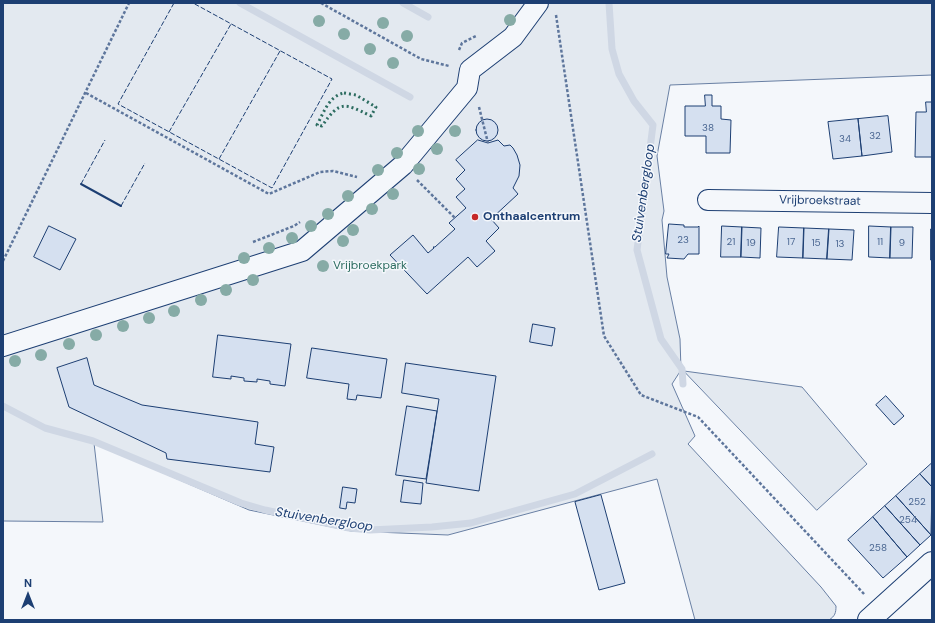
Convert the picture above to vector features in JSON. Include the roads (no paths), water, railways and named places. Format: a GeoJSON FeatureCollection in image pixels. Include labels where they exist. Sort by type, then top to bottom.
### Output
{"type":"FeatureCollection","features":[{"type":"Feature","properties":{"kind":"main road"},"geometry":{"type":"LineString","coordinates":[[875,615],[932,563]]}},
{"type":"Feature","properties":{"kind":"street"},"geometry":{"type":"LineString","coordinates":[[3,346],[302,251],[403,165],[467,88],[461,69],[513,37],[547,7]]}},
{"type":"Feature","properties":{"kind":"street","name":"Vrijbroekstraat"},"geometry":{"type":"LineString","coordinates":[[708,200],[932,203]]}},
{"type":"Feature","properties":{"kind":"waterway"},"geometry":{"type":"LineString","coordinates":[[240,3],[410,97]]}},
{"type":"Feature","properties":{"kind":"waterway"},"geometry":{"type":"LineString","coordinates":[[403,3],[428,17]]}},
{"type":"Feature","properties":{"kind":"waterway","name":"Stuivenbergloop"},"geometry":{"type":"LineString","coordinates":[[609,3],[612,49],[619,74],[634,101],[653,125],[637,250],[661,339],[682,369],[683,384]]}},
{"type":"Feature","properties":{"kind":"waterway","name":"Stuivenbergloop"},"geometry":{"type":"LineString","coordinates":[[3,406],[45,428],[93,441],[241,503],[265,510],[349,528],[370,530],[432,527],[471,523],[575,494],[652,454]]}},
{"type":"Feature","properties":{"kind":"place","name":"Onthaalcentrum"},"geometry":{"type":"Point","coordinates":[475,217]}},
{"type":"Feature","properties":{"kind":"park label","name":"Vrijbroekpark"},"geometry":{"type":"Point","coordinates":[370,266]}}]}
